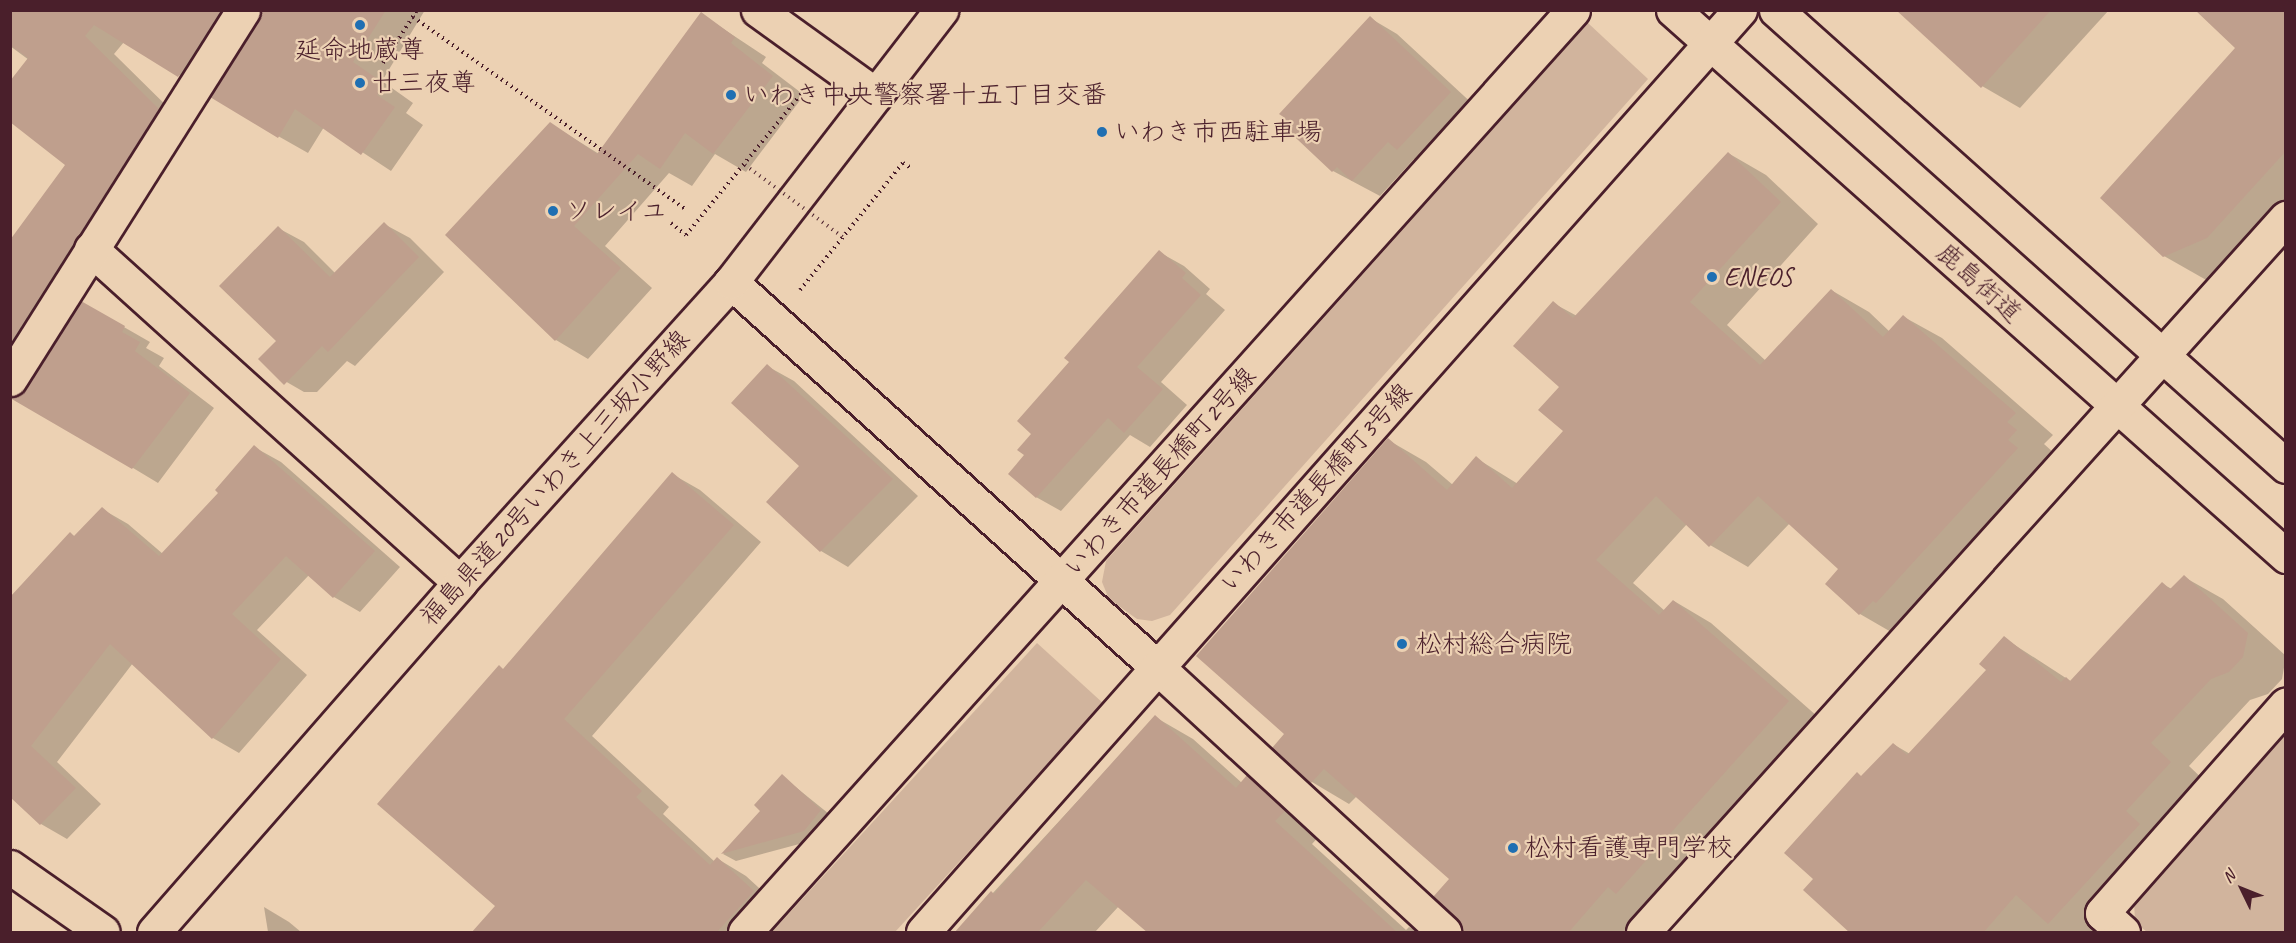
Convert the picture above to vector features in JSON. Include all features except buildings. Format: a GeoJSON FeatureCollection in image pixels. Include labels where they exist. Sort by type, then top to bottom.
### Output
{"type":"FeatureCollection","features":[{"type":"Feature","properties":{"kind":"street"},"geometry":{"type":"LineString","coordinates":[[10,379],[243,10]]}},
{"type":"Feature","properties":{"kind":"street"},"geometry":{"type":"LineString","coordinates":[[758,10],[876,95]]}},
{"type":"Feature","properties":{"kind":"street","name":"福島県道20号いわき上三坂小野線"},"geometry":{"type":"LineString","coordinates":[[154,933],[460,582],[731,282],[941,10]]}},
{"type":"Feature","properties":{"kind":"street","name":"いわき市道長橋町2号線"},"geometry":{"type":"LineString","coordinates":[[745,933],[1573,10]]}},
{"type":"Feature","properties":{"kind":"street","name":"鹿島街道"},"geometry":{"type":"LineString","coordinates":[[1673,10],[2286,556]]}},
{"type":"Feature","properties":{"kind":"street","name":"いわき市道長橋町3号線"},"geometry":{"type":"LineString","coordinates":[[923,933],[1740,10]]}},
{"type":"Feature","properties":{"kind":"street"},"geometry":{"type":"LineString","coordinates":[[1776,10],[2162,358],[2286,466]]}},
{"type":"Feature","properties":{"kind":"street"},"geometry":{"type":"LineString","coordinates":[[1643,933],[2286,218]]}},
{"type":"Feature","properties":{"kind":"street"},"geometry":{"type":"LineString","coordinates":[[92,249],[460,582]]}},
{"type":"Feature","properties":{"kind":"street"},"geometry":{"type":"LineString","coordinates":[[731,282],[1157,667],[1444,933]]}},
{"type":"Feature","properties":{"kind":"street"},"geometry":{"type":"LineString","coordinates":[[2123,933],[2102,913],[2286,704]]}},
{"type":"Feature","properties":{"kind":"street"},"geometry":{"type":"LineString","coordinates":[[10,867],[104,933]]}},
{"type":"Feature","properties":{"kind":"path"},"geometry":{"type":"LineString","coordinates":[[383,63],[417,10]]}},
{"type":"Feature","properties":{"kind":"path"},"geometry":{"type":"LineString","coordinates":[[412,17],[684,208]]}},
{"type":"Feature","properties":{"kind":"path"},"geometry":{"type":"LineString","coordinates":[[671,223],[686,235],[802,93]]}},
{"type":"Feature","properties":{"kind":"path"},"geometry":{"type":"LineString","coordinates":[[799,289],[844,238],[903,164],[911,168]]}},
{"type":"Feature","properties":{"kind":"path"},"geometry":{"type":"LineString","coordinates":[[745,165],[844,238]]}},
{"type":"Feature","properties":{"kind":"shaded area"},"geometry":{"type":"Polygon","coordinates":[[[1588,23],[1648,79],[1170,615],[1152,621],[1137,619],[1109,599],[1102,582],[1106,561],[1588,23]]]}},
{"type":"Feature","properties":{"kind":"shaded area"},"geometry":{"type":"Polygon","coordinates":[[[1037,643],[1104,704],[895,932],[772,932],[1037,643]]]}},
{"type":"Feature","properties":{"kind":"shaded area"},"geometry":{"type":"Polygon","coordinates":[[[2285,734],[2285,932],[2147,932],[2135,922],[2134,900],[2285,734]]]}},
{"type":"Feature","properties":{"kind":"place","name":"延命地蔵尊"},"geometry":{"type":"Point","coordinates":[360,25]}},
{"type":"Feature","properties":{"kind":"place","name":"廿三夜尊"},"geometry":{"type":"Point","coordinates":[360,83]}},
{"type":"Feature","properties":{"kind":"place","name":"いわき中央警察署十五丁目交番"},"geometry":{"type":"Point","coordinates":[731,95]}},
{"type":"Feature","properties":{"kind":"place","name":"いわき市西駐車場"},"geometry":{"type":"Point","coordinates":[1102,132]}},
{"type":"Feature","properties":{"kind":"place","name":"ソレイユ"},"geometry":{"type":"Point","coordinates":[553,211]}},
{"type":"Feature","properties":{"kind":"place","name":"ENEOS"},"geometry":{"type":"Point","coordinates":[1712,277]}},
{"type":"Feature","properties":{"kind":"place","name":"松村総合病院"},"geometry":{"type":"Point","coordinates":[1402,644]}},
{"type":"Feature","properties":{"kind":"place","name":"松村看護専門学校"},"geometry":{"type":"Point","coordinates":[1513,848]}}]}
